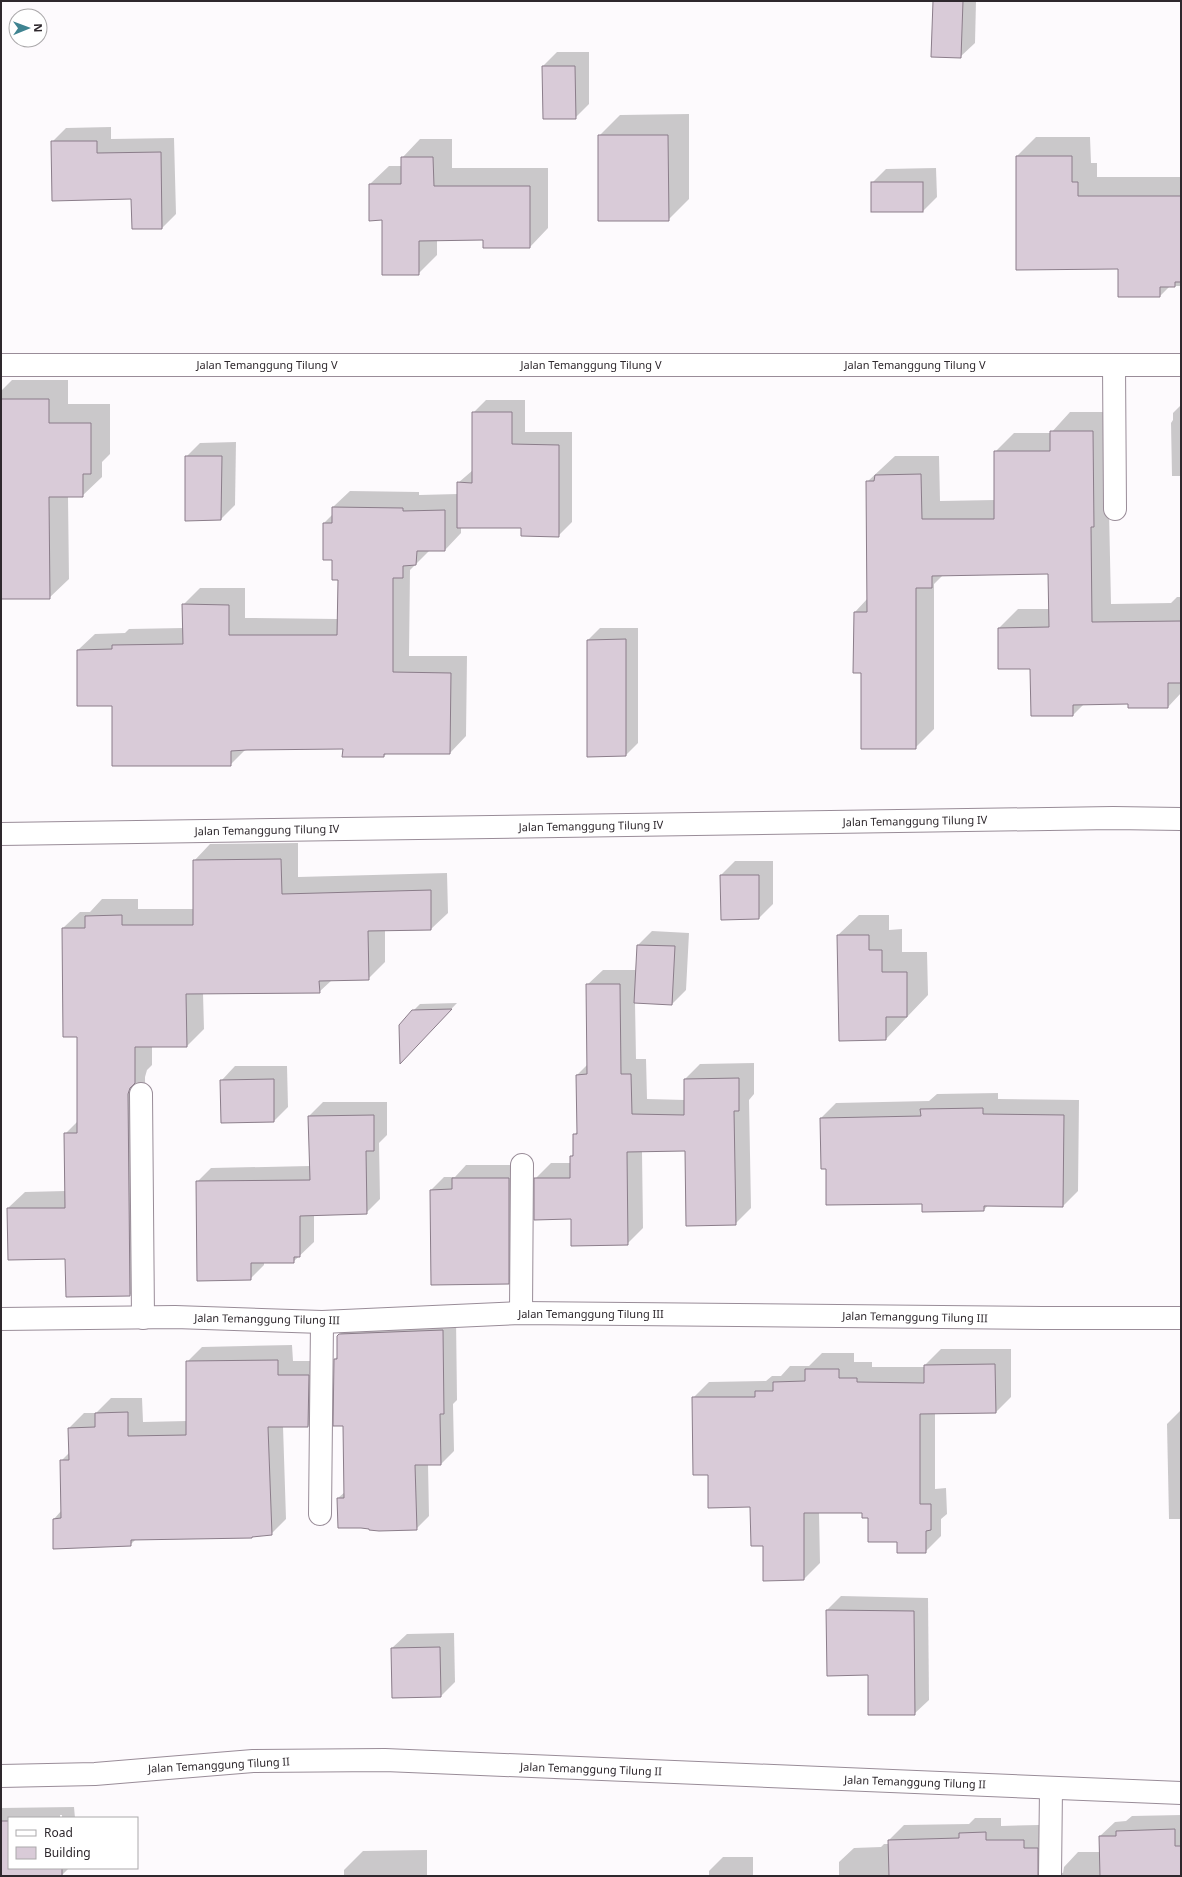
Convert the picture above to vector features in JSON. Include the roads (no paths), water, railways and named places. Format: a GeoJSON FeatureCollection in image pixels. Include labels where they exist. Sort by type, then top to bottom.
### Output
{"type":"FeatureCollection","features":[{"type":"Feature","properties":{"kind":"street","name":"Jalan Temanggung Tilung V"},"geometry":{"type":"LineString","coordinates":[[1,365],[1181,365]]}},
{"type":"Feature","properties":{"kind":"street"},"geometry":{"type":"LineString","coordinates":[[1114,365],[1115,509]]}},
{"type":"Feature","properties":{"kind":"street","name":"Jalan Temanggung Tilung IV"},"geometry":{"type":"LineString","coordinates":[[1,834],[1105,818],[1181,819]]}},
{"type":"Feature","properties":{"kind":"street"},"geometry":{"type":"LineString","coordinates":[[142,1094],[143,1318]]}},
{"type":"Feature","properties":{"kind":"street"},"geometry":{"type":"LineString","coordinates":[[520,1313],[522,1165]]}},
{"type":"Feature","properties":{"kind":"street","name":"Jalan Temanggung Tilung III"},"geometry":{"type":"LineString","coordinates":[[1,1319],[175,1317],[322,1322],[520,1313],[1181,1318]]}},
{"type":"Feature","properties":{"kind":"street"},"geometry":{"type":"LineString","coordinates":[[320,1514],[322,1322]]}},
{"type":"Feature","properties":{"kind":"street","name":"Jalan Temanggung Tilung II"},"geometry":{"type":"LineString","coordinates":[[1,1776],[94,1774],[253,1761],[385,1760],[1181,1793]]}},
{"type":"Feature","properties":{"kind":"street"},"geometry":{"type":"LineString","coordinates":[[1050,1876],[1051,1788]]}}]}
